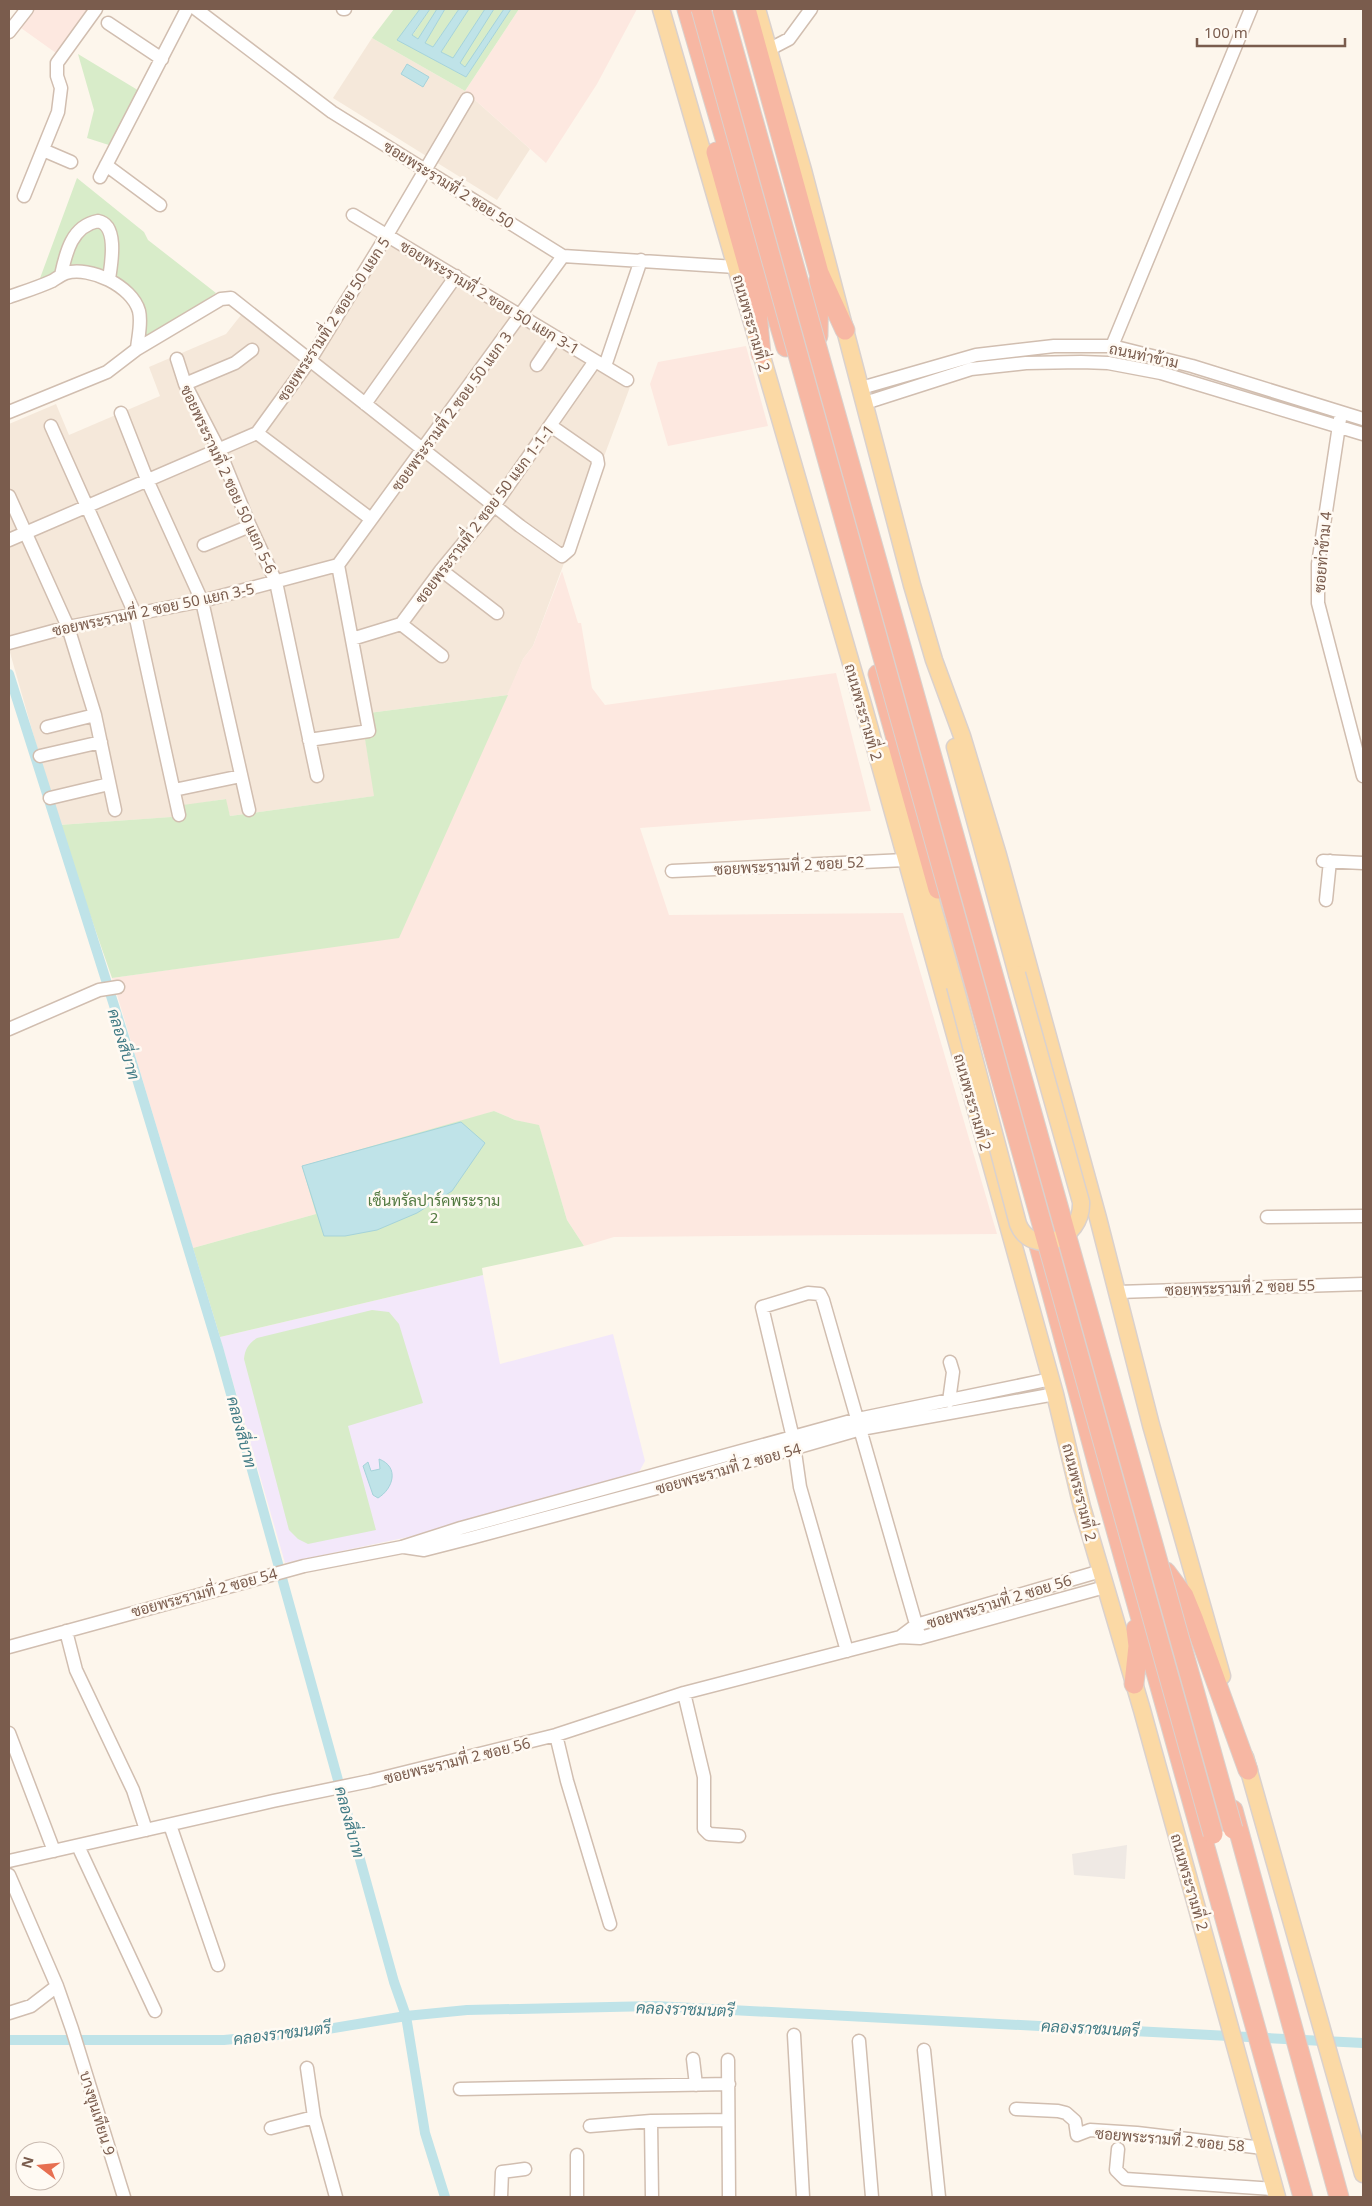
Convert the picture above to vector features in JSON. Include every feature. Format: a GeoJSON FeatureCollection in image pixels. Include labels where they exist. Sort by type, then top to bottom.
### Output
{"type":"FeatureCollection","features":[{"type":"Feature","properties":{"kind":"highway"},"geometry":{"type":"LineString","coordinates":[[676,9],[755,291],[761,354]]}},
{"type":"Feature","properties":{"kind":"highway","name":"ถนนพระรามที่ 2"},"geometry":{"type":"LineString","coordinates":[[687,9],[786,346],[1033,1220],[1091,1443],[1211,1864],[1303,2197]]}},
{"type":"Feature","properties":{"kind":"highway"},"geometry":{"type":"LineString","coordinates":[[701,9],[1213,1834]]}},
{"type":"Feature","properties":{"kind":"highway"},"geometry":{"type":"LineString","coordinates":[[722,9],[1233,1829]]}},
{"type":"Feature","properties":{"kind":"highway"},"geometry":{"type":"LineString","coordinates":[[727,9],[1250,1870],[1339,2197]]}},
{"type":"Feature","properties":{"kind":"highway"},"geometry":{"type":"LineString","coordinates":[[746,9],[819,273],[845,330]]}},
{"type":"Feature","properties":{"kind":"highway"},"geometry":{"type":"LineString","coordinates":[[818,336],[819,273]]}},
{"type":"Feature","properties":{"kind":"highway"},"geometry":{"type":"LineString","coordinates":[[755,291],[786,346]]}},
{"type":"Feature","properties":{"kind":"highway"},"geometry":{"type":"LineString","coordinates":[[1166,1572],[1184,1596],[1248,1770]]}},
{"type":"Feature","properties":{"kind":"highway"},"geometry":{"type":"LineString","coordinates":[[1133,1589],[1138,1646],[1134,1684]]}},
{"type":"Feature","properties":{"kind":"main road","name":"ถนนพระรามที่ 2"},"geometry":{"type":"LineString","coordinates":[[660,9],[864,708],[1053,1387],[1080,1498],[1216,1976],[1275,2193]]}},
{"type":"Feature","properties":{"kind":"main road"},"geometry":{"type":"LineString","coordinates":[[757,9],[863,396],[903,553],[934,660],[962,736],[998,855],[1118,1292],[1151,1425],[1363,2174]]}},
{"type":"Feature","properties":{"kind":"main road"},"geometry":{"type":"LineString","coordinates":[[864,708],[894,775],[1005,1166],[1018,1224],[1027,1236],[1042,1241],[1050,1241],[1066,1236],[1073,1230],[1081,1212],[1081,1202],[945,712],[934,660]]}},
{"type":"Feature","properties":{"kind":"street"},"geometry":{"type":"LineString","coordinates":[[9,32],[27,9]]}},
{"type":"Feature","properties":{"kind":"street"},"geometry":{"type":"LineString","coordinates":[[24,196],[61,100],[61,88],[56,70],[57,63],[96,9]]}},
{"type":"Feature","properties":{"kind":"street"},"geometry":{"type":"LineString","coordinates":[[100,177],[187,9]]}},
{"type":"Feature","properties":{"kind":"street"},"geometry":{"type":"LineString","coordinates":[[768,50],[789,39],[811,9]]}},
{"type":"Feature","properties":{"kind":"street"},"geometry":{"type":"LineString","coordinates":[[1112,346],[1251,9]]}},
{"type":"Feature","properties":{"kind":"street","name":"ซอยพระรามที่ 2 ซอย 50"},"geometry":{"type":"LineString","coordinates":[[203,11],[332,112],[563,256],[736,267]]}},
{"type":"Feature","properties":{"kind":"street"},"geometry":{"type":"LineString","coordinates":[[108,24],[162,60]]}},
{"type":"Feature","properties":{"kind":"street","name":"ซอยพระรามที่ 2 ซอย 50 แยก 5"},"geometry":{"type":"LineString","coordinates":[[9,540],[86,506],[148,482],[257,432],[310,360],[388,235],[467,99]]}},
{"type":"Feature","properties":{"kind":"street"},"geometry":{"type":"LineString","coordinates":[[43,150],[71,162]]}},
{"type":"Feature","properties":{"kind":"street"},"geometry":{"type":"LineString","coordinates":[[106,165],[160,204]]}},
{"type":"Feature","properties":{"kind":"street","name":"ซอยพระรามที่ 2 ซอย 50 แยก 3-1"},"geometry":{"type":"LineString","coordinates":[[353,215],[627,380]]}},
{"type":"Feature","properties":{"kind":"street"},"geometry":{"type":"LineString","coordinates":[[61,275],[70,245],[77,232],[88,224],[98,221],[106,225],[111,238],[112,255],[108,279]]}},
{"type":"Feature","properties":{"kind":"street","name":"ซอยพระรามที่ 2 ซอย 50 แยก 3"},"geometry":{"type":"LineString","coordinates":[[338,565],[424,450],[563,256]]}},
{"type":"Feature","properties":{"kind":"street","name":"ซอยพระรามที่ 2 ซอย 50 แยก 1-1-1"},"geometry":{"type":"LineString","coordinates":[[401,624],[441,570],[494,506],[551,426],[600,364],[641,260]]}},
{"type":"Feature","properties":{"kind":"street"},"geometry":{"type":"LineString","coordinates":[[9,296],[53,280],[61,275],[80,272],[108,279],[120,286],[133,298],[139,310],[140,321],[137,349]]}},
{"type":"Feature","properties":{"kind":"street"},"geometry":{"type":"LineString","coordinates":[[365,404],[456,276]]}},
{"type":"Feature","properties":{"kind":"street"},"geometry":{"type":"LineString","coordinates":[[9,412],[107,372],[137,349],[221,299],[230,298],[559,556],[567,554],[598,464],[597,458],[551,426]]}},
{"type":"Feature","properties":{"kind":"street"},"geometry":{"type":"LineString","coordinates":[[537,365],[556,337]]}},
{"type":"Feature","properties":{"kind":"street","name":"ถนนท่าข้าม"},"geometry":{"type":"LineString","coordinates":[[863,396],[935,365],[976,355],[1039,347],[1112,346],[1192,366],[1363,419]]}},
{"type":"Feature","properties":{"kind":"street"},"geometry":{"type":"LineString","coordinates":[[185,384],[235,362],[252,350]]}},
{"type":"Feature","properties":{"kind":"street","name":"ซอยพระรามที่ 2 ซอย 50 แยก 5-6"},"geometry":{"type":"LineString","coordinates":[[177,359],[185,384],[219,450],[250,526],[276,582],[317,776]]}},
{"type":"Feature","properties":{"kind":"street","name":"ถนนท่าข้าม"},"geometry":{"type":"LineString","coordinates":[[863,396],[929,384],[938,378],[956,372],[1008,364],[1069,361],[1108,364],[1161,372],[1363,434]]}},
{"type":"Feature","properties":{"kind":"street"},"geometry":{"type":"LineString","coordinates":[[935,365],[938,378]]}},
{"type":"Feature","properties":{"kind":"street"},"geometry":{"type":"LineString","coordinates":[[121,413],[148,482],[202,602],[249,810]]}},
{"type":"Feature","properties":{"kind":"street","name":"ซอยท่าข้าม 4"},"geometry":{"type":"LineString","coordinates":[[1341,413],[1318,564],[1318,603],[1363,776]]}},
{"type":"Feature","properties":{"kind":"street"},"geometry":{"type":"LineString","coordinates":[[51,426],[135,614],[180,815]]}},
{"type":"Feature","properties":{"kind":"street"},"geometry":{"type":"LineString","coordinates":[[257,432],[371,519]]}},
{"type":"Feature","properties":{"kind":"street"},"geometry":{"type":"LineString","coordinates":[[9,496],[25,534],[57,597],[68,627],[95,715],[115,810]]}},
{"type":"Feature","properties":{"kind":"street"},"geometry":{"type":"LineString","coordinates":[[204,545],[250,526]]}},
{"type":"Feature","properties":{"kind":"street"},"geometry":{"type":"LineString","coordinates":[[309,740],[370,731],[338,565]]}},
{"type":"Feature","properties":{"kind":"street","name":"ซอยพระรามที่ 2 ซอย 50 แยก 3-5"},"geometry":{"type":"LineString","coordinates":[[9,643],[68,627],[202,602],[338,565]]}},
{"type":"Feature","properties":{"kind":"street"},"geometry":{"type":"LineString","coordinates":[[441,570],[497,613]]}},
{"type":"Feature","properties":{"kind":"street"},"geometry":{"type":"LineString","coordinates":[[352,639],[401,624],[442,656]]}},
{"type":"Feature","properties":{"kind":"street"},"geometry":{"type":"LineString","coordinates":[[47,726],[95,715]]}},
{"type":"Feature","properties":{"kind":"street"},"geometry":{"type":"LineString","coordinates":[[40,756],[101,742]]}},
{"type":"Feature","properties":{"kind":"street"},"geometry":{"type":"LineString","coordinates":[[174,790],[241,776]]}},
{"type":"Feature","properties":{"kind":"street"},"geometry":{"type":"LineString","coordinates":[[50,798],[109,784]]}},
{"type":"Feature","properties":{"kind":"street","name":"ซอยพระรามที่ 2 ซอย 52"},"geometry":{"type":"LineString","coordinates":[[672,871],[905,860]]}},
{"type":"Feature","properties":{"kind":"street"},"geometry":{"type":"LineString","coordinates":[[1326,900],[1326,861],[1363,863]]}},
{"type":"Feature","properties":{"kind":"street"},"geometry":{"type":"LineString","coordinates":[[9,1029],[99,990],[118,987]]}},
{"type":"Feature","properties":{"kind":"street"},"geometry":{"type":"LineString","coordinates":[[1267,1217],[1363,1216]]}},
{"type":"Feature","properties":{"kind":"street","name":"ซอยพระรามที่ 2 ซอย 55"},"geometry":{"type":"LineString","coordinates":[[1118,1292],[1363,1284]]}},
{"type":"Feature","properties":{"kind":"street"},"geometry":{"type":"LineString","coordinates":[[848,1651],[800,1487],[794,1444],[762,1307],[789,1299],[808,1294],[820,1294],[860,1424],[918,1632]]}},
{"type":"Feature","properties":{"kind":"street"},"geometry":{"type":"LineString","coordinates":[[949,1401],[953,1372],[950,1362]]}},
{"type":"Feature","properties":{"kind":"street","name":"ซอยพระรามที่ 2 ซอย 54"},"geometry":{"type":"LineString","coordinates":[[9,1646],[304,1566],[402,1547],[424,1550],[570,1505],[949,1401],[1053,1387]]}},
{"type":"Feature","properties":{"kind":"street","name":"ซอยพระรามที่ 2 ซอย 54"},"geometry":{"type":"LineString","coordinates":[[860,1424],[1053,1387]]}},
{"type":"Feature","properties":{"kind":"street","name":"ซอยพระรามที่ 2 ซอย 56"},"geometry":{"type":"LineString","coordinates":[[9,1861],[300,1795],[370,1782],[556,1735],[684,1693],[918,1632],[1103,1579]]}},
{"type":"Feature","properties":{"kind":"street"},"geometry":{"type":"LineString","coordinates":[[66,1631],[76,1670],[133,1790],[146,1830]]}},
{"type":"Feature","properties":{"kind":"street"},"geometry":{"type":"LineString","coordinates":[[684,1693],[704,1777],[704,1829],[709,1834],[739,1836]]}},
{"type":"Feature","properties":{"kind":"street"},"geometry":{"type":"LineString","coordinates":[[9,1733],[54,1851]]}},
{"type":"Feature","properties":{"kind":"street"},"geometry":{"type":"LineString","coordinates":[[556,1735],[594,1877],[610,1924]]}},
{"type":"Feature","properties":{"kind":"street"},"geometry":{"type":"LineString","coordinates":[[170,1825],[218,1965]]}},
{"type":"Feature","properties":{"kind":"street"},"geometry":{"type":"LineString","coordinates":[[78,1846],[155,2011]]}},
{"type":"Feature","properties":{"kind":"street","name":"บางขุนเทียน 9"},"geometry":{"type":"LineString","coordinates":[[9,1875],[57,1986],[72,2028],[124,2197]]}},
{"type":"Feature","properties":{"kind":"street"},"geometry":{"type":"LineString","coordinates":[[9,2013],[31,2006],[57,1986]]}},
{"type":"Feature","properties":{"kind":"street"},"geometry":{"type":"LineString","coordinates":[[794,2035],[803,2197]]}},
{"type":"Feature","properties":{"kind":"street"},"geometry":{"type":"LineString","coordinates":[[859,2041],[872,2197]]}},
{"type":"Feature","properties":{"kind":"street"},"geometry":{"type":"LineString","coordinates":[[924,2050],[939,2197]]}},
{"type":"Feature","properties":{"kind":"street"},"geometry":{"type":"LineString","coordinates":[[693,2059],[696,2085]]}},
{"type":"Feature","properties":{"kind":"street"},"geometry":{"type":"LineString","coordinates":[[728,2060],[729,2197]]}},
{"type":"Feature","properties":{"kind":"street"},"geometry":{"type":"LineString","coordinates":[[307,2068],[314,2117],[336,2197]]}},
{"type":"Feature","properties":{"kind":"street"},"geometry":{"type":"LineString","coordinates":[[460,2089],[729,2084]]}},
{"type":"Feature","properties":{"kind":"street","name":"ซอยพระรามที่ 2 ซอย 58"},"geometry":{"type":"LineString","coordinates":[[1016,2109],[1066,2113],[1075,2121],[1077,2135],[1090,2130],[1109,2131],[1263,2148]]}},
{"type":"Feature","properties":{"kind":"street"},"geometry":{"type":"LineString","coordinates":[[271,2128],[314,2117]]}},
{"type":"Feature","properties":{"kind":"street"},"geometry":{"type":"LineString","coordinates":[[590,2126],[651,2121],[728,2120]]}},
{"type":"Feature","properties":{"kind":"street"},"geometry":{"type":"LineString","coordinates":[[651,2121],[652,2197]]}},
{"type":"Feature","properties":{"kind":"street"},"geometry":{"type":"LineString","coordinates":[[1118,2149],[1116,2170],[1125,2179],[1275,2193]]}},
{"type":"Feature","properties":{"kind":"street"},"geometry":{"type":"LineString","coordinates":[[577,2155],[578,2197]]}},
{"type":"Feature","properties":{"kind":"street"},"geometry":{"type":"LineString","coordinates":[[501,2197],[502,2172],[525,2169]]}},
{"type":"Feature","properties":{"kind":"shaded area"},"geometry":{"type":"Polygon","coordinates":[[[35,9],[88,9],[56,53],[21,28],[35,9]]]}},
{"type":"Feature","properties":{"kind":"shaded area"},"geometry":{"type":"Polygon","coordinates":[[[519,9],[637,9],[597,84],[546,163],[465,91],[519,9]]]}},
{"type":"Feature","properties":{"kind":"shaded area"},"geometry":{"type":"Polygon","coordinates":[[[372,38],[465,91],[530,149],[497,200],[333,98],[372,38]]]}},
{"type":"Feature","properties":{"kind":"shaded area"},"geometry":{"type":"Polygon","coordinates":[[[379,236],[630,387],[533,646],[523,659],[508,695],[361,714],[375,796],[230,816],[225,799],[183,806],[186,816],[59,825],[9,649],[9,424],[56,404],[69,435],[160,396],[149,367],[226,334],[249,305],[310,351],[379,236]]]}},
{"type":"Feature","properties":{"kind":"shaded area"},"geometry":{"type":"Polygon","coordinates":[[[746,346],[768,426],[668,446],[650,384],[658,362],[746,346]]]}},
{"type":"Feature","properties":{"kind":"shaded area"},"geometry":{"type":"Polygon","coordinates":[[[562,571],[578,623],[581,623],[592,688],[605,705],[836,673],[871,811],[640,828],[669,915],[903,913],[997,1234],[614,1237],[584,1246],[567,1220],[539,1126],[515,1120],[494,1111],[461,1122],[316,1214],[193,1248],[112,978],[399,937],[523,659],[533,646],[562,571]]]}},
{"type":"Feature","properties":{"kind":"shaded area"},"geometry":{"type":"Polygon","coordinates":[[[483,1275],[500,1364],[613,1334],[645,1461],[639,1472],[408,1537],[285,1563],[220,1337],[483,1275]]]}},
{"type":"Feature","properties":{"kind":"shaded area"},"geometry":{"type":"Polygon","coordinates":[[[1127,1845],[1125,1879],[1074,1875],[1072,1854],[1127,1845]]]}},
{"type":"Feature","properties":{"kind":"green space"},"geometry":{"type":"Polygon","coordinates":[[[394,9],[420,9],[398,40],[466,77],[511,9],[519,9],[465,91],[372,38],[394,9]]]}},
{"type":"Feature","properties":{"kind":"green space"},"geometry":{"type":"Polygon","coordinates":[[[430,9],[437,9],[419,39],[412,36],[430,9]]]}},
{"type":"Feature","properties":{"kind":"green space"},"geometry":{"type":"Polygon","coordinates":[[[445,9],[459,9],[433,47],[425,43],[445,9]]]}},
{"type":"Feature","properties":{"kind":"green space"},"geometry":{"type":"Polygon","coordinates":[[[469,9],[485,9],[453,59],[441,52],[469,9]]]}},
{"type":"Feature","properties":{"kind":"green space"},"geometry":{"type":"Polygon","coordinates":[[[494,9],[504,9],[466,67],[459,63],[494,9]]]}},
{"type":"Feature","properties":{"kind":"green space"},"geometry":{"type":"Polygon","coordinates":[[[78,54],[141,92],[112,146],[87,138],[94,110],[78,54]]]}},
{"type":"Feature","properties":{"kind":"green space"},"geometry":{"type":"Polygon","coordinates":[[[77,178],[144,232],[148,240],[216,293],[143,342],[145,323],[112,276],[114,263],[98,218],[60,261],[54,274],[39,281],[77,178]]]}},
{"type":"Feature","properties":{"kind":"green space"},"geometry":{"type":"Polygon","coordinates":[[[100,225],[108,238],[105,274],[70,269],[68,257],[82,233],[100,225]]]}},
{"type":"Feature","properties":{"kind":"green space"},"geometry":{"type":"Polygon","coordinates":[[[508,695],[399,938],[112,978],[59,825],[185,816],[183,805],[226,799],[230,816],[374,796],[361,714],[508,695]]]}},
{"type":"Feature","properties":{"kind":"green space","name":"เซ็นทรัลปาร์คพระราม 2"},"geometry":{"type":"Polygon","coordinates":[[[494,1111],[515,1120],[539,1125],[567,1220],[584,1246],[482,1268],[483,1275],[220,1337],[193,1248],[316,1214],[302,1166],[494,1111]]]}},
{"type":"Feature","properties":{"kind":"green space"},"geometry":{"type":"Polygon","coordinates":[[[372,1310],[389,1312],[399,1324],[423,1403],[348,1426],[376,1530],[308,1544],[298,1539],[289,1530],[244,1359],[245,1352],[249,1345],[257,1338],[372,1310]]]}},
{"type":"Feature","properties":{"kind":"water"},"geometry":{"type":"Polygon","coordinates":[[[420,9],[430,9],[412,35],[418,39],[437,9],[445,9],[425,43],[433,47],[459,9],[469,9],[441,52],[453,58],[485,9],[494,9],[460,63],[465,67],[504,9],[511,9],[466,77],[397,40],[420,9]]]}},
{"type":"Feature","properties":{"kind":"water"},"geometry":{"type":"Polygon","coordinates":[[[407,64],[429,77],[423,87],[401,74],[407,64]]]}},
{"type":"Feature","properties":{"kind":"water"},"geometry":{"type":"Polygon","coordinates":[[[461,1122],[485,1143],[452,1191],[417,1213],[377,1230],[345,1236],[324,1236],[302,1166],[461,1122]]]}},
{"type":"Feature","properties":{"kind":"water"},"geometry":{"type":"Polygon","coordinates":[[[379,1459],[390,1467],[392,1478],[387,1489],[378,1498],[373,1495],[363,1466],[368,1462],[371,1471],[380,1469],[379,1459]]]}},
{"type":"Feature","properties":{"kind":"waterway","name":"คลองสี่บาท"},"geometry":{"type":"LineString","coordinates":[[9,674],[131,1059],[219,1351],[394,1982],[406,2016],[425,2133],[445,2197]]}},
{"type":"Feature","properties":{"kind":"waterway","name":"คลองราชมนตรี"},"geometry":{"type":"LineString","coordinates":[[9,2040],[224,2040],[310,2032],[406,2016],[467,2010],[655,2006],[1363,2043]]}}]}
